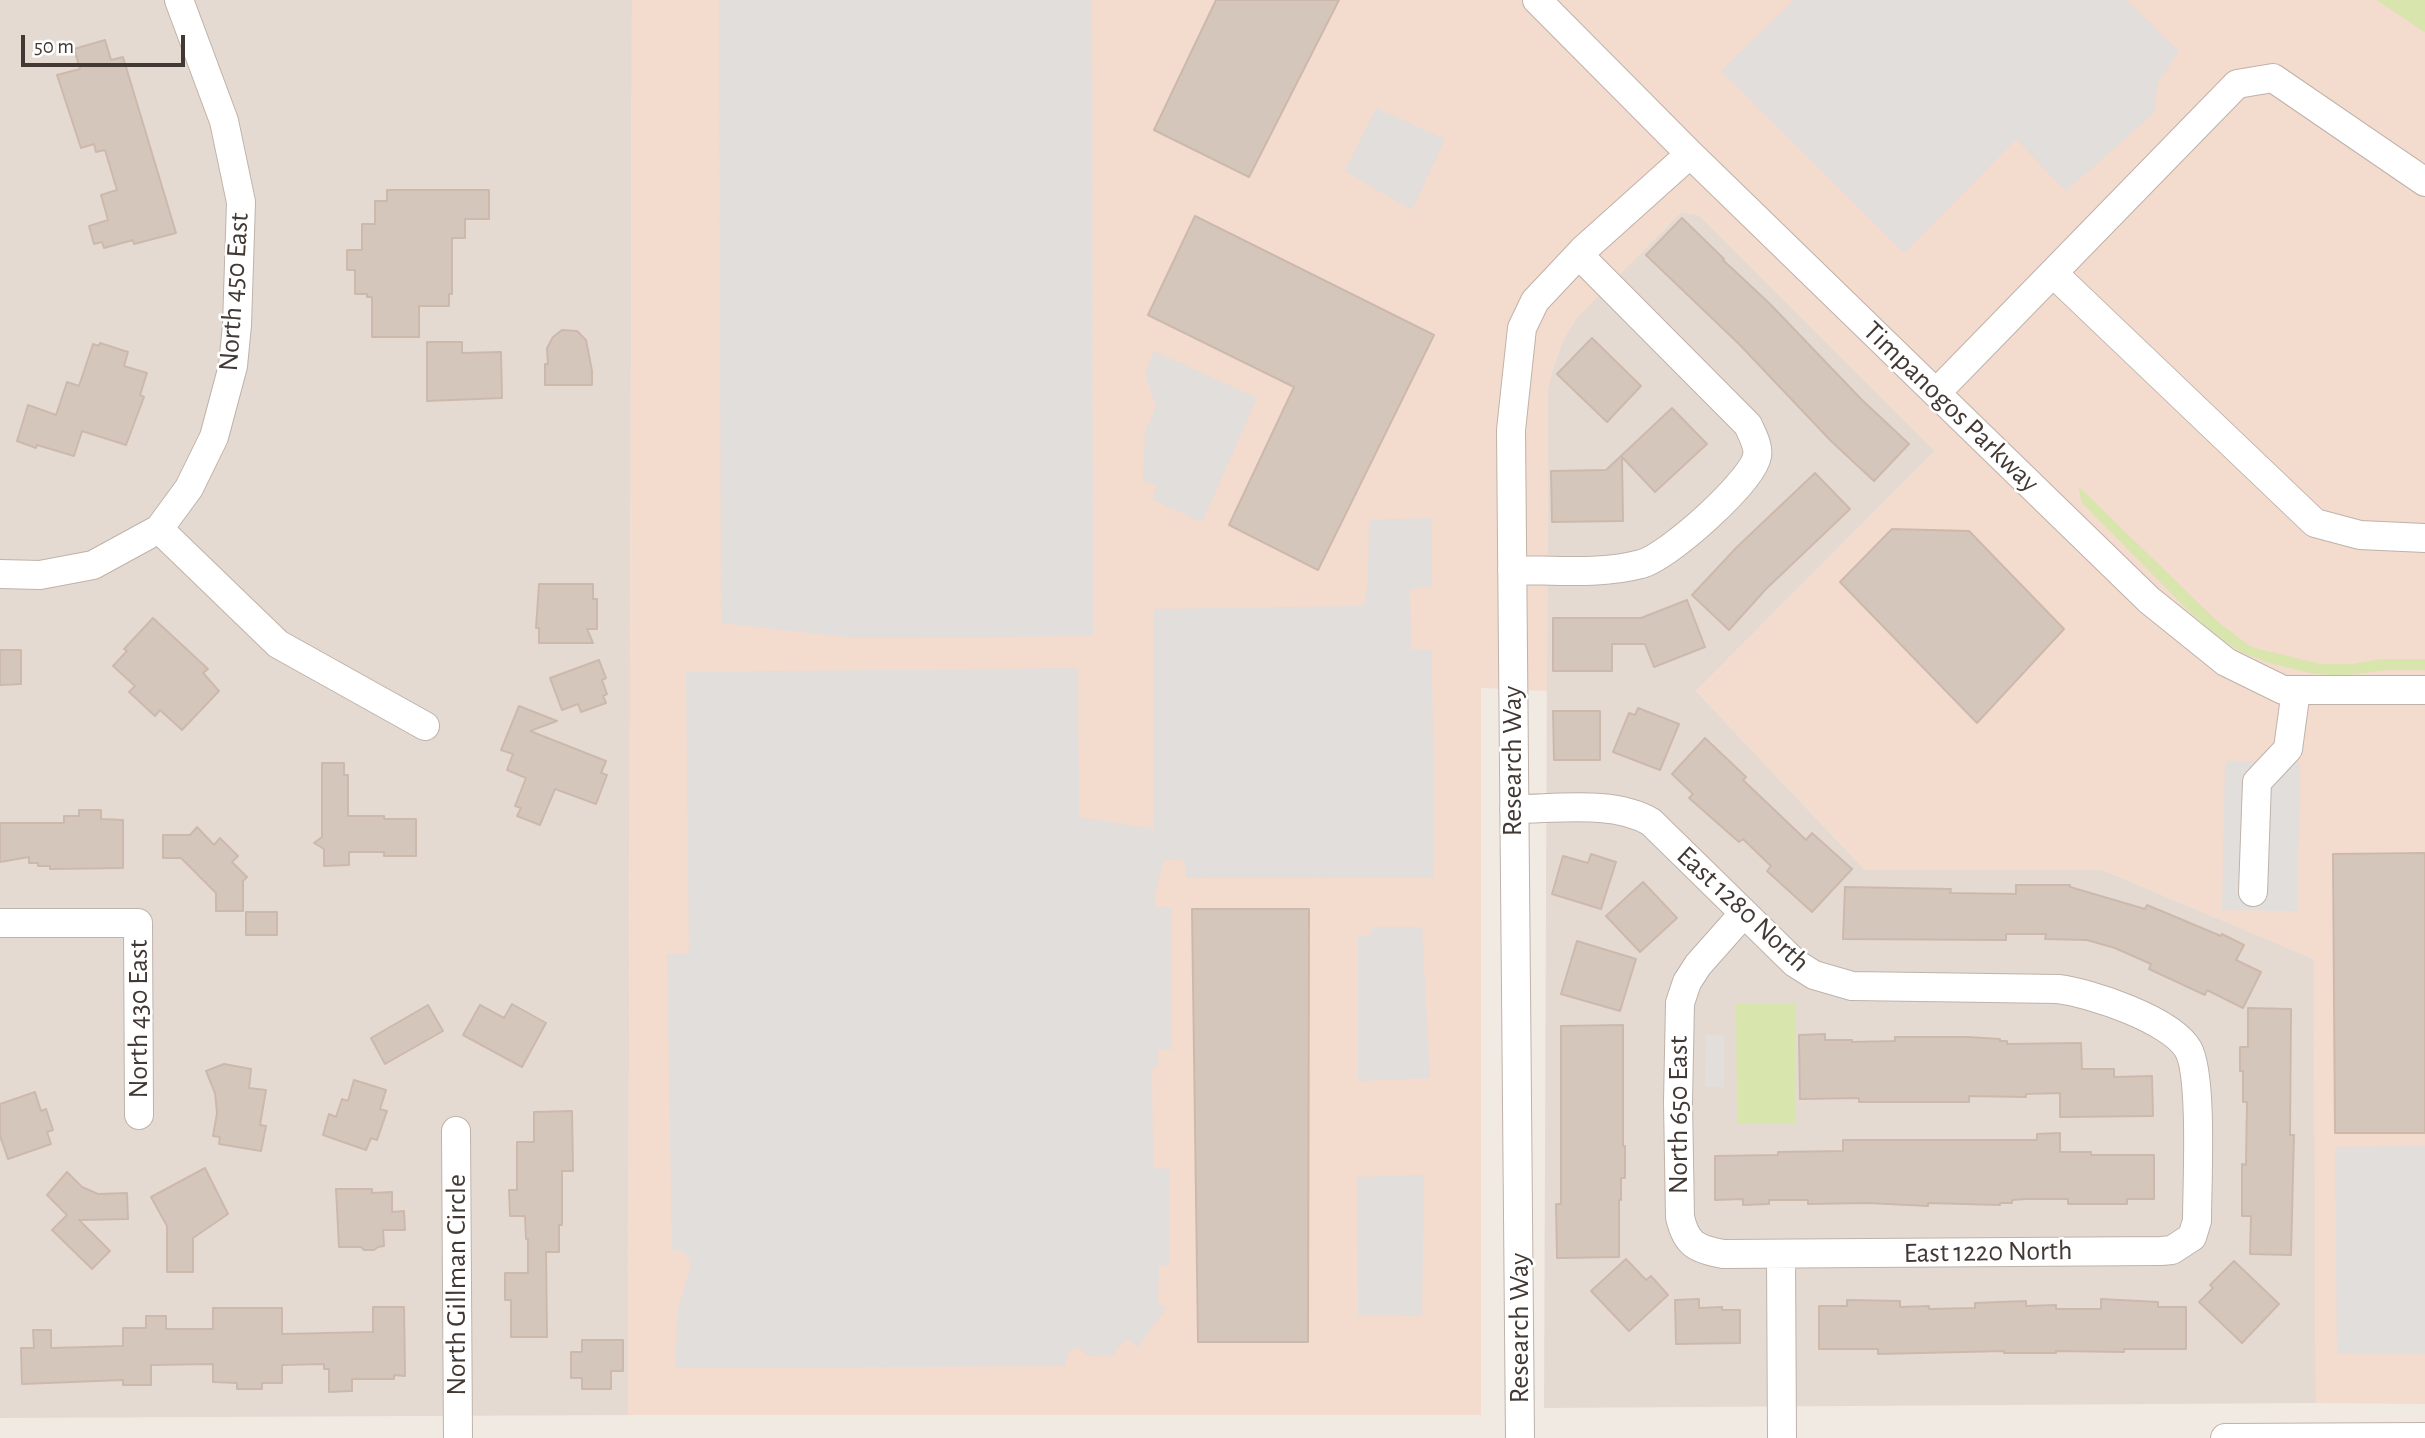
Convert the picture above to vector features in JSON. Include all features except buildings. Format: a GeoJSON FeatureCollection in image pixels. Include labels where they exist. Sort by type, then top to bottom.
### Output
{"type":"FeatureCollection","features":[{"type":"Feature","properties":{"kind":"street","name":"North 450 East"},"geometry":{"type":"LineString","coordinates":[[0,574],[40,575],[93,565],[159,529],[189,488],[214,437],[233,366],[241,202],[224,121],[179,0]]}},
{"type":"Feature","properties":{"kind":"street","name":"Timpanogos Parkway"},"geometry":{"type":"LineString","coordinates":[[1537,0],[1690,154],[2149,600],[2226,662],[2283,690],[2425,690]]}},
{"type":"Feature","properties":{"kind":"street"},"geometry":{"type":"LineString","coordinates":[[1936,393],[2237,84],[2273,78],[2425,182]]}},
{"type":"Feature","properties":{"kind":"street","name":"Research Way"},"geometry":{"type":"LineString","coordinates":[[1520,1438],[1511,430],[1522,328],[1535,302],[1579,254],[1690,154]]}},
{"type":"Feature","properties":{"kind":"street"},"geometry":{"type":"LineString","coordinates":[[1512,570],[1607,570],[1645,564],[1689,534],[1745,478],[1757,457],[1758,448],[1748,425],[1579,254]]}},
{"type":"Feature","properties":{"kind":"street"},"geometry":{"type":"LineString","coordinates":[[2053,272],[2315,523],[2360,535],[2425,538]]}},
{"type":"Feature","properties":{"kind":"street"},"geometry":{"type":"LineString","coordinates":[[159,529],[278,644],[425,726]]}},
{"type":"Feature","properties":{"kind":"street"},"geometry":{"type":"LineString","coordinates":[[2253,892],[2257,782],[2288,749],[2295,690]]}},
{"type":"Feature","properties":{"kind":"street","name":"East 1280 North"},"geometry":{"type":"LineString","coordinates":[[1514,809],[1618,809],[1637,814],[1651,822],[1796,962],[1814,975],[1835,983],[1892,988],[2049,988],[2077,991],[2160,1025],[2180,1039],[2188,1049],[2196,1078],[2197,1221],[2192,1237]]}},
{"type":"Feature","properties":{"kind":"street","name":"North 650 East"},"geometry":{"type":"LineString","coordinates":[[1744,913],[1698,965],[1687,982],[1680,1003],[1680,1217],[1691,1243],[1705,1251],[1723,1254],[1781,1254]]}},
{"type":"Feature","properties":{"kind":"street","name":"North 430 East"},"geometry":{"type":"LineString","coordinates":[[0,923],[138,923],[139,1115]]}},
{"type":"Feature","properties":{"kind":"street","name":"North Gillman Circle"},"geometry":{"type":"LineString","coordinates":[[456,1131],[458,1438]]}},
{"type":"Feature","properties":{"kind":"street","name":"East 1220 North"},"geometry":{"type":"LineString","coordinates":[[1781,1254],[2161,1251],[2172,1250],[2192,1237]]}},
{"type":"Feature","properties":{"kind":"street"},"geometry":{"type":"LineString","coordinates":[[1781,1254],[1783,1438]]}},
{"type":"Feature","properties":{"kind":"street"},"geometry":{"type":"LineString","coordinates":[[2225,1438],[2425,1437]]}},
{"type":"Feature","properties":{"kind":"shaded area"},"geometry":{"type":"Polygon","coordinates":[[[0,0],[632,0],[628,1415],[0,1418],[0,0]]]}},
{"type":"Feature","properties":{"kind":"shaded area"},"geometry":{"type":"Polygon","coordinates":[[[632,0],[2425,0],[2425,1404],[2316,1403],[2314,959],[2103,870],[1865,870],[1696,691],[1935,451],[1699,215],[1681,212],[1578,316],[1563,340],[1553,368],[1548,388],[1547,691],[1481,688],[1481,1415],[628,1415],[632,0]]]}},
{"type":"Feature","properties":{"kind":"shaded area"},"geometry":{"type":"Polygon","coordinates":[[[719,0],[1092,0],[1093,636],[855,638],[721,623],[719,0]]]}},
{"type":"Feature","properties":{"kind":"shaded area"},"geometry":{"type":"Polygon","coordinates":[[[1794,0],[2126,0],[2179,51],[2158,82],[2154,113],[2066,191],[2016,139],[1904,253],[1721,71],[1794,0]]]}},
{"type":"Feature","properties":{"kind":"shaded area"},"geometry":{"type":"Polygon","coordinates":[[[1376,108],[1445,139],[1412,210],[1345,171],[1376,108]]]}},
{"type":"Feature","properties":{"kind":"shaded area"},"geometry":{"type":"Polygon","coordinates":[[[1681,212],[1699,215],[1935,451],[1696,691],[1865,870],[2103,870],[2314,959],[2316,1403],[1544,1408],[1548,388],[1563,340],[1578,316],[1681,212]]]}},
{"type":"Feature","properties":{"kind":"shaded area"},"geometry":{"type":"Polygon","coordinates":[[[1154,351],[1257,398],[1202,522],[1153,500],[1156,485],[1143,481],[1145,432],[1156,406],[1145,373],[1154,351]]]}},
{"type":"Feature","properties":{"kind":"shaded area"},"geometry":{"type":"Polygon","coordinates":[[[1431,518],[1432,587],[1410,589],[1411,650],[1432,650],[1434,877],[1186,878],[1185,863],[1182,860],[1166,860],[1162,865],[1154,899],[1156,907],[1171,907],[1172,1050],[1158,1050],[1158,1068],[1152,1068],[1153,1168],[1170,1169],[1170,1265],[1159,1265],[1158,1303],[1166,1308],[1138,1347],[1127,1339],[1116,1349],[1114,1355],[1088,1356],[1080,1348],[1075,1348],[1069,1351],[1065,1366],[675,1368],[678,1311],[691,1264],[686,1254],[679,1250],[672,1251],[667,954],[685,954],[689,950],[686,672],[1078,668],[1079,817],[1154,829],[1154,609],[1364,606],[1368,583],[1369,520],[1431,518]]]}},
{"type":"Feature","properties":{"kind":"shaded area"},"geometry":{"type":"Polygon","coordinates":[[[2225,761],[2300,763],[2297,911],[2222,910],[2225,761]]]}},
{"type":"Feature","properties":{"kind":"shaded area"},"geometry":{"type":"Polygon","coordinates":[[[1372,927],[1422,927],[1430,1078],[1358,1081],[1358,936],[1368,936],[1372,933],[1372,927]]]}},
{"type":"Feature","properties":{"kind":"shaded area"},"geometry":{"type":"Polygon","coordinates":[[[1706,1035],[1724,1035],[1724,1087],[1705,1087],[1706,1035]]]}},
{"type":"Feature","properties":{"kind":"shaded area"},"geometry":{"type":"Polygon","coordinates":[[[2425,1146],[2425,1354],[2337,1354],[2335,1147],[2425,1146]]]}},
{"type":"Feature","properties":{"kind":"shaded area"},"geometry":{"type":"Polygon","coordinates":[[[1424,1175],[1422,1316],[1358,1315],[1357,1177],[1424,1175]]]}},
{"type":"Feature","properties":{"kind":"green space"},"geometry":{"type":"Polygon","coordinates":[[[2377,0],[2425,0],[2425,32],[2377,0]]]}},
{"type":"Feature","properties":{"kind":"green space"},"geometry":{"type":"Polygon","coordinates":[[[2078,486],[2218,622],[2251,647],[2320,664],[2425,659],[2425,670],[2387,670],[2339,676],[2310,673],[2269,663],[2241,652],[2191,613],[2082,503],[2078,486]]]}},
{"type":"Feature","properties":{"kind":"green space"},"geometry":{"type":"Polygon","coordinates":[[[1736,1003],[1795,1003],[1795,1123],[1737,1123],[1736,1003]]]}}]}
